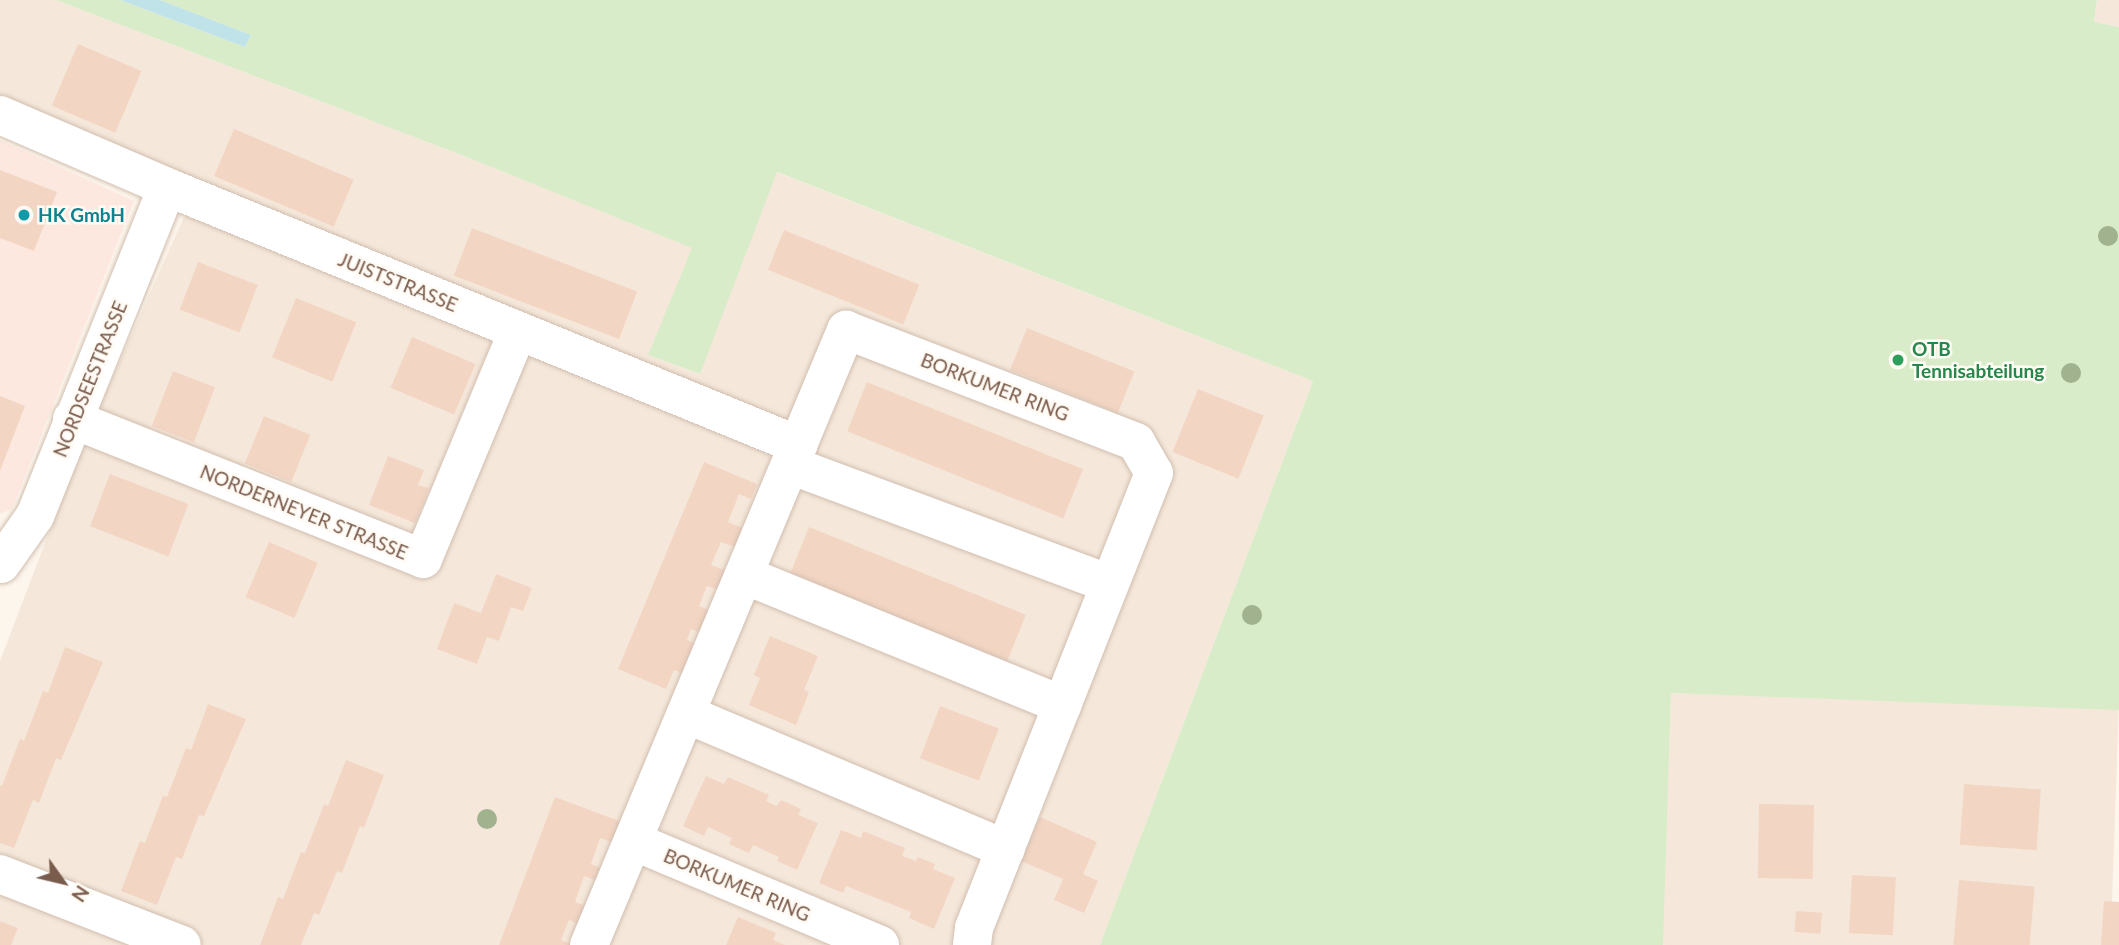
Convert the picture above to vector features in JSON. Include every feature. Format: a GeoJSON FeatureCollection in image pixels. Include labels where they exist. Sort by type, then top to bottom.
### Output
{"type":"FeatureCollection","features":[{"type":"Feature","properties":{"kind":"street","name":"JUISTSTRASSE"},"geometry":{"type":"LineString","coordinates":[[0,115],[167,187],[518,331],[794,455]]}},
{"type":"Feature","properties":{"kind":"street","name":"NORDSEESTRASSE"},"geometry":{"type":"LineString","coordinates":[[0,576],[0,563],[35,516],[167,187]]}},
{"type":"Feature","properties":{"kind":"street","name":"BORKUMER RING"},"geometry":{"type":"LineString","coordinates":[[589,945],[846,330],[1136,442],[1154,473],[975,928],[972,945]]}},
{"type":"Feature","properties":{"kind":"street","name":"NORDERNEYER STRASSE"},"geometry":{"type":"LineString","coordinates":[[72,419],[423,559],[518,331]]}},
{"type":"Feature","properties":{"kind":"street"},"geometry":{"type":"LineString","coordinates":[[794,455],[1110,584]]}},
{"type":"Feature","properties":{"kind":"street"},"geometry":{"type":"LineString","coordinates":[[744,576],[1062,705]]}},
{"type":"Feature","properties":{"kind":"street"},"geometry":{"type":"LineString","coordinates":[[686,714],[1006,849]]}},
{"type":"Feature","properties":{"kind":"street","name":"BORKUMER RING"},"geometry":{"type":"LineString","coordinates":[[633,841],[880,945]]}},
{"type":"Feature","properties":{"kind":"street"},"geometry":{"type":"LineString","coordinates":[[0,874],[182,945]]}},
{"type":"Feature","properties":{"kind":"shaded area"},"geometry":{"type":"Polygon","coordinates":[[[0,0],[56,0],[464,156],[693,248],[648,355],[699,374],[776,172],[1313,381],[1100,945],[0,945],[0,661],[82,446],[199,183],[0,105],[0,0]]]}},
{"type":"Feature","properties":{"kind":"shaded area"},"geometry":{"type":"Polygon","coordinates":[[[2097,0],[2119,0],[2119,27],[2094,22],[2097,0]]]}},
{"type":"Feature","properties":{"kind":"shaded area"},"geometry":{"type":"Polygon","coordinates":[[[0,140],[134,201],[12,509],[0,514],[0,140]]]}},
{"type":"Feature","properties":{"kind":"shaded area"},"geometry":{"type":"Polygon","coordinates":[[[1671,693],[2119,709],[2110,945],[1662,945],[1671,693]]]}},
{"type":"Feature","properties":{"kind":"green space"},"geometry":{"type":"Polygon","coordinates":[[[56,0],[120,0],[245,47],[251,35],[160,0],[2097,0],[2094,22],[2119,27],[2119,710],[1671,693],[1663,945],[1100,945],[1313,381],[777,172],[700,374],[648,355],[692,248],[464,156],[56,0]]]}},
{"type":"Feature","properties":{"kind":"water"},"geometry":{"type":"Polygon","coordinates":[[[120,0],[160,0],[251,35],[245,47],[120,0]]]}},
{"type":"Feature","properties":{"kind":"building"},"geometry":{"type":"Polygon","coordinates":[[[78,44],[142,71],[115,133],[52,106],[78,44]]]}},
{"type":"Feature","properties":{"kind":"building"},"geometry":{"type":"Polygon","coordinates":[[[234,129],[354,180],[334,227],[214,176],[234,129]]]}},
{"type":"Feature","properties":{"kind":"building","name":"HK GmbH"},"geometry":{"type":"Polygon","coordinates":[[[0,170],[57,192],[34,251],[0,238],[0,170]]]}},
{"type":"Feature","properties":{"kind":"building"},"geometry":{"type":"Polygon","coordinates":[[[472,228],[637,291],[619,339],[454,276],[472,228]]]}},
{"type":"Feature","properties":{"kind":"building"},"geometry":{"type":"Polygon","coordinates":[[[784,230],[919,285],[903,325],[768,270],[784,230]]]}},
{"type":"Feature","properties":{"kind":"building"},"geometry":{"type":"Polygon","coordinates":[[[198,262],[258,285],[239,333],[180,310],[198,262]]]}},
{"type":"Feature","properties":{"kind":"building"},"geometry":{"type":"Polygon","coordinates":[[[296,298],[356,322],[332,382],[272,357],[296,298]]]}},
{"type":"Feature","properties":{"kind":"building"},"geometry":{"type":"Polygon","coordinates":[[[1027,328],[1135,371],[1118,413],[1010,370],[1027,328]]]}},
{"type":"Feature","properties":{"kind":"building"},"geometry":{"type":"Polygon","coordinates":[[[412,337],[476,364],[454,415],[391,388],[412,337]]]}},
{"type":"Feature","properties":{"kind":"building"},"geometry":{"type":"Polygon","coordinates":[[[173,371],[215,387],[194,442],[152,426],[173,371]]]}},
{"type":"Feature","properties":{"kind":"building"},"geometry":{"type":"Polygon","coordinates":[[[867,382],[1083,469],[1063,518],[847,431],[867,382]]]}},
{"type":"Feature","properties":{"kind":"building"},"geometry":{"type":"Polygon","coordinates":[[[1198,389],[1264,416],[1238,479],[1173,452],[1198,389]]]}},
{"type":"Feature","properties":{"kind":"building"},"geometry":{"type":"Polygon","coordinates":[[[0,396],[25,406],[0,471],[0,396]]]}},
{"type":"Feature","properties":{"kind":"building"},"geometry":{"type":"Polygon","coordinates":[[[264,416],[310,435],[291,482],[245,463],[264,416]]]}},
{"type":"Feature","properties":{"kind":"building"},"geometry":{"type":"Polygon","coordinates":[[[388,456],[424,470],[418,485],[429,488],[415,523],[369,505],[388,456]]]}},
{"type":"Feature","properties":{"kind":"building"},"geometry":{"type":"Polygon","coordinates":[[[704,462],[757,484],[751,499],[739,494],[728,522],[743,528],[735,547],[721,542],[711,565],[727,571],[719,590],[707,586],[699,606],[713,612],[704,634],[691,629],[687,640],[702,646],[689,676],[674,670],[666,689],[618,669],[704,462]]]}},
{"type":"Feature","properties":{"kind":"building"},"geometry":{"type":"Polygon","coordinates":[[[110,474],[188,504],[168,556],[90,526],[110,474]]]}},
{"type":"Feature","properties":{"kind":"building"},"geometry":{"type":"Polygon","coordinates":[[[809,527],[1026,615],[1006,664],[789,576],[809,527]]]}},
{"type":"Feature","properties":{"kind":"building"},"geometry":{"type":"Polygon","coordinates":[[[269,542],[318,563],[294,618],[246,597],[269,542]]]}},
{"type":"Feature","properties":{"kind":"building"},"geometry":{"type":"Polygon","coordinates":[[[496,574],[532,588],[523,611],[511,607],[499,641],[487,637],[477,664],[437,649],[454,603],[481,613],[496,574]]]}},
{"type":"Feature","properties":{"kind":"building"},"geometry":{"type":"Polygon","coordinates":[[[770,636],[818,656],[804,690],[809,692],[796,725],[749,705],[760,678],[754,675],[770,636]]]}},
{"type":"Feature","properties":{"kind":"building"},"geometry":{"type":"Polygon","coordinates":[[[65,647],[103,662],[61,760],[56,758],[39,803],[33,800],[14,848],[0,843],[0,785],[2,786],[20,739],[24,741],[43,691],[48,693],[65,647]]]}},
{"type":"Feature","properties":{"kind":"building"},"geometry":{"type":"Polygon","coordinates":[[[208,704],[246,719],[204,816],[199,815],[182,859],[176,857],[157,905],[121,891],[140,841],[145,843],[186,748],[191,750],[208,704]]]}},
{"type":"Feature","properties":{"kind":"building"},"geometry":{"type":"Polygon","coordinates":[[[940,706],[999,729],[979,781],[920,758],[940,706]]]}},
{"type":"Feature","properties":{"kind":"building"},"geometry":{"type":"Polygon","coordinates":[[[346,760],[384,775],[364,828],[360,826],[342,873],[337,871],[319,915],[314,913],[301,945],[260,945],[278,897],[283,899],[301,852],[305,853],[324,804],[328,806],[346,760]]]}},
{"type":"Feature","properties":{"kind":"building"},"geometry":{"type":"Polygon","coordinates":[[[706,776],[724,784],[728,777],[769,795],[766,801],[777,806],[781,800],[801,809],[798,815],[818,823],[797,870],[777,861],[779,857],[753,845],[749,853],[729,844],[732,838],[708,827],[704,836],[683,826],[706,776]]]}},
{"type":"Feature","properties":{"kind":"building"},"geometry":{"type":"Polygon","coordinates":[[[1964,784],[2041,789],[2037,850],[1960,845],[1964,784]]]}},
{"type":"Feature","properties":{"kind":"building"},"geometry":{"type":"Polygon","coordinates":[[[555,797],[627,824],[619,845],[600,838],[591,864],[604,869],[600,882],[584,876],[575,902],[588,907],[581,925],[569,920],[561,940],[573,945],[499,945],[555,797]]]}},
{"type":"Feature","properties":{"kind":"building"},"geometry":{"type":"Polygon","coordinates":[[[1759,804],[1814,805],[1813,879],[1758,878],[1759,804]]]}},
{"type":"Feature","properties":{"kind":"building"},"geometry":{"type":"Polygon","coordinates":[[[1040,817],[1097,842],[1083,874],[1098,881],[1084,913],[1054,900],[1063,879],[1021,861],[1040,817]]]}},
{"type":"Feature","properties":{"kind":"building"},"geometry":{"type":"Polygon","coordinates":[[[841,830],[861,838],[863,831],[905,848],[902,856],[916,861],[918,857],[935,864],[933,869],[955,878],[934,929],[909,918],[911,912],[846,886],[843,893],[819,883],[841,830]]]}},
{"type":"Feature","properties":{"kind":"building"},"geometry":{"type":"Polygon","coordinates":[[[1852,875],[1896,877],[1893,935],[1849,933],[1852,875]]]}},
{"type":"Feature","properties":{"kind":"building"},"geometry":{"type":"Polygon","coordinates":[[[1959,880],[2035,887],[2030,945],[1953,945],[1959,880]]]}},
{"type":"Feature","properties":{"kind":"building"},"geometry":{"type":"Polygon","coordinates":[[[2104,901],[2119,902],[2119,945],[2101,945],[2104,901]]]}},
{"type":"Feature","properties":{"kind":"building"},"geometry":{"type":"Polygon","coordinates":[[[1796,911],[1822,913],[1820,934],[1795,932],[1796,911]]]}},
{"type":"Feature","properties":{"kind":"building"},"geometry":{"type":"Polygon","coordinates":[[[738,917],[776,933],[773,940],[785,945],[726,945],[738,917]]]}},
{"type":"Feature","properties":{"kind":"building"},"geometry":{"type":"Polygon","coordinates":[[[0,921],[18,928],[11,945],[0,945],[0,921]]]}},
{"type":"Feature","properties":{"kind":"place","name":"HK GmbH"},"geometry":{"type":"Point","coordinates":[24,215]}},
{"type":"Feature","properties":{"kind":"place","name":"OTB Tennisabteilung"},"geometry":{"type":"Point","coordinates":[1898,360]}}]}
